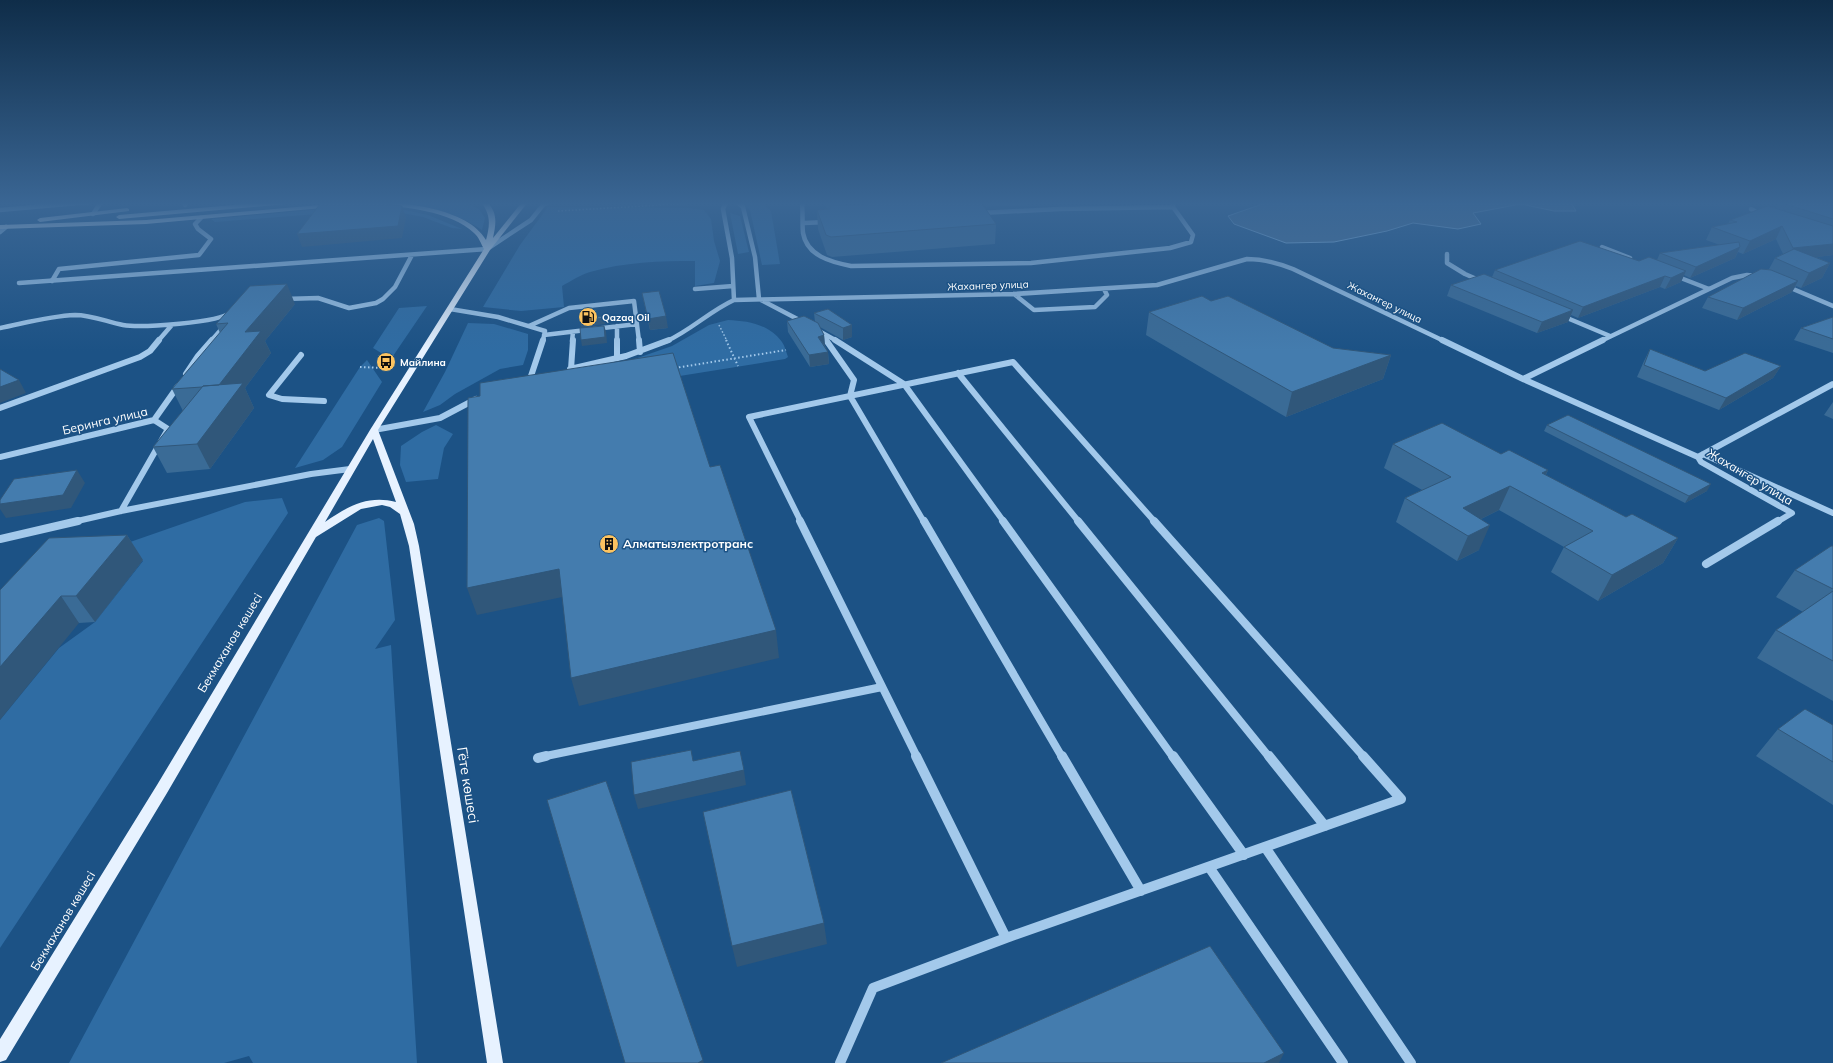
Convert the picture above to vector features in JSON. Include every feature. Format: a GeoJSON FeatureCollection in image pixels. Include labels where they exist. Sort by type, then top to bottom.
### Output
{"type":"FeatureCollection","features":[{"type":"Feature","properties":{"kind":"main road","name":"Бекмаханов көшесі"},"geometry":{"type":"LineString","coordinates":[[0,1054],[162,789],[350,469],[485,252]]}},
{"type":"Feature","properties":{"kind":"main road","name":"Гёте көшесі"},"geometry":{"type":"LineString","coordinates":[[374,430],[409,524],[414,546],[495,1063]]}},
{"type":"Feature","properties":{"kind":"main road"},"geometry":{"type":"LineString","coordinates":[[310,537],[336,518],[367,503],[389,502],[397,505],[404,512]]}},
{"type":"Feature","properties":{"kind":"street"},"geometry":{"type":"LineString","coordinates":[[52,281],[60,270],[200,255],[202,252]]}},
{"type":"Feature","properties":{"kind":"street"},"geometry":{"type":"LineString","coordinates":[[19,283],[454,252]]}},
{"type":"Feature","properties":{"kind":"street"},"geometry":{"type":"LineString","coordinates":[[564,371],[640,352],[681,334],[722,305],[734,300],[731,252]]}},
{"type":"Feature","properties":{"kind":"street"},"geometry":{"type":"LineString","coordinates":[[754,252],[759,299],[794,316],[822,334],[856,352],[904,384],[1244,855]]}},
{"type":"Feature","properties":{"kind":"street"},"geometry":{"type":"LineString","coordinates":[[813,252],[832,262],[852,266],[1031,263],[1137,252]]}},
{"type":"Feature","properties":{"kind":"street"},"geometry":{"type":"LineString","coordinates":[[1614,252],[1637,261]]}},
{"type":"Feature","properties":{"kind":"street"},"geometry":{"type":"LineString","coordinates":[[1447,254],[1447,263],[1465,274],[1487,284]]}},
{"type":"Feature","properties":{"kind":"street"},"geometry":{"type":"LineString","coordinates":[[278,299],[318,298],[349,308],[376,303],[383,299],[395,287],[412,255]]}},
{"type":"Feature","properties":{"kind":"street","name":"Жахангер улица"},"geometry":{"type":"LineString","coordinates":[[734,300],[1014,294],[1104,289],[1156,285],[1247,259],[1270,260],[1293,269],[1523,379],[1701,456]]}},
{"type":"Feature","properties":{"kind":"street"},"geometry":{"type":"LineString","coordinates":[[1666,272],[1709,289]]}},
{"type":"Feature","properties":{"kind":"street"},"geometry":{"type":"LineString","coordinates":[[1523,379],[1732,278],[1747,275],[1766,277]]}},
{"type":"Feature","properties":{"kind":"street"},"geometry":{"type":"LineString","coordinates":[[1779,283],[1833,306]]}},
{"type":"Feature","properties":{"kind":"street"},"geometry":{"type":"LineString","coordinates":[[695,288],[734,286]]}},
{"type":"Feature","properties":{"kind":"street"},"geometry":{"type":"LineString","coordinates":[[1014,294],[1034,310],[1095,307],[1107,295],[1104,289]]}},
{"type":"Feature","properties":{"kind":"street"},"geometry":{"type":"LineString","coordinates":[[530,326],[569,308],[634,301],[640,352]]}},
{"type":"Feature","properties":{"kind":"street"},"geometry":{"type":"LineString","coordinates":[[0,328],[67,316],[88,316],[114,324],[128,326],[171,326],[228,315],[237,309],[198,356],[154,420]]}},
{"type":"Feature","properties":{"kind":"street"},"geometry":{"type":"LineString","coordinates":[[450,309],[476,311],[515,320],[545,331],[541,348],[530,378]]}},
{"type":"Feature","properties":{"kind":"street"},"geometry":{"type":"LineString","coordinates":[[1552,312],[1610,336]]}},
{"type":"Feature","properties":{"kind":"street"},"geometry":{"type":"LineString","coordinates":[[544,335],[637,324]]}},
{"type":"Feature","properties":{"kind":"street"},"geometry":{"type":"LineString","coordinates":[[0,408],[140,357],[150,351],[171,326]]}},
{"type":"Feature","properties":{"kind":"street"},"geometry":{"type":"LineString","coordinates":[[617,326],[617,358]]}},
{"type":"Feature","properties":{"kind":"street"},"geometry":{"type":"LineString","coordinates":[[571,369],[573,332]]}},
{"type":"Feature","properties":{"kind":"street"},"geometry":{"type":"LineString","coordinates":[[822,334],[854,380],[850,396],[1141,891]]}},
{"type":"Feature","properties":{"kind":"street"},"geometry":{"type":"LineString","coordinates":[[301,355],[269,395],[282,399],[324,401]]}},
{"type":"Feature","properties":{"kind":"street"},"geometry":{"type":"LineString","coordinates":[[840,1063],[873,988],[1006,938],[1401,799],[1013,362],[748,417],[1006,938]]}},
{"type":"Feature","properties":{"kind":"street"},"geometry":{"type":"LineString","coordinates":[[958,374],[1325,826]]}},
{"type":"Feature","properties":{"kind":"street"},"geometry":{"type":"LineString","coordinates":[[523,381],[537,377]]}},
{"type":"Feature","properties":{"kind":"street","name":"Жахангер улица"},"geometry":{"type":"LineString","coordinates":[[1701,456],[1833,384]]}},
{"type":"Feature","properties":{"kind":"street"},"geometry":{"type":"LineString","coordinates":[[374,430],[440,418],[480,397]]}},
{"type":"Feature","properties":{"kind":"street","name":"Беринга улица"},"geometry":{"type":"LineString","coordinates":[[0,457],[154,420],[168,429],[121,510]]}},
{"type":"Feature","properties":{"kind":"street"},"geometry":{"type":"LineString","coordinates":[[1701,456],[1833,513]]}},
{"type":"Feature","properties":{"kind":"street","name":"Жахангер улица"},"geometry":{"type":"LineString","coordinates":[[1701,456],[1701,462],[1792,512],[1706,564]]}},
{"type":"Feature","properties":{"kind":"street"},"geometry":{"type":"LineString","coordinates":[[0,539],[121,510],[311,474],[350,469]]}},
{"type":"Feature","properties":{"kind":"street"},"geometry":{"type":"LineString","coordinates":[[538,758],[882,687]]}},
{"type":"Feature","properties":{"kind":"street"},"geometry":{"type":"LineString","coordinates":[[1265,847],[1411,1063]]}},
{"type":"Feature","properties":{"kind":"street"},"geometry":{"type":"LineString","coordinates":[[1209,867],[1343,1063]]}},
{"type":"Feature","properties":{"kind":"path"},"geometry":{"type":"LineString","coordinates":[[718,323],[738,366]]}},
{"type":"Feature","properties":{"kind":"path"},"geometry":{"type":"LineString","coordinates":[[668,370],[786,350]]}},
{"type":"Feature","properties":{"kind":"path"},"geometry":{"type":"LineString","coordinates":[[360,367],[385,368]]}},
{"type":"Feature","properties":{"kind":"shaded area"},"geometry":{"type":"Polygon","coordinates":[[[516,252],[717,252],[720,261],[714,283],[695,286],[695,261],[642,263],[616,266],[579,276],[562,286],[564,307],[521,311],[483,307],[516,252]]]}},
{"type":"Feature","properties":{"kind":"shaded area"},"geometry":{"type":"Polygon","coordinates":[[[738,252],[749,252],[738,254],[738,252]]]}},
{"type":"Feature","properties":{"kind":"shaded area"},"geometry":{"type":"Polygon","coordinates":[[[759,252],[778,252],[780,264],[762,265],[759,252]]]}},
{"type":"Feature","properties":{"kind":"shaded area"},"geometry":{"type":"Polygon","coordinates":[[[427,306],[391,359],[373,348],[399,308],[427,306]]]}},
{"type":"Feature","properties":{"kind":"shaded area"},"geometry":{"type":"Polygon","coordinates":[[[728,320],[743,321],[764,327],[771,331],[782,342],[788,357],[785,359],[505,404],[672,346],[709,325],[728,320]]]}},
{"type":"Feature","properties":{"kind":"shaded area"},"geometry":{"type":"Polygon","coordinates":[[[468,323],[494,324],[528,334],[528,350],[523,365],[500,369],[455,394],[440,405],[423,412],[445,372],[468,323]]]}},
{"type":"Feature","properties":{"kind":"shaded area"},"geometry":{"type":"Polygon","coordinates":[[[367,360],[382,382],[342,447],[323,460],[295,468],[360,367],[367,360]]]}},
{"type":"Feature","properties":{"kind":"shaded area"},"geometry":{"type":"Polygon","coordinates":[[[436,425],[453,434],[444,448],[438,479],[406,482],[400,465],[401,446],[422,432],[436,425]]]}},
{"type":"Feature","properties":{"kind":"shaded area"},"geometry":{"type":"Polygon","coordinates":[[[282,498],[288,513],[0,948],[0,720],[59,648],[95,622],[143,561],[67,564],[245,502],[282,498]]]}},
{"type":"Feature","properties":{"kind":"shaded area"},"geometry":{"type":"Polygon","coordinates":[[[379,518],[384,521],[395,620],[375,649],[391,645],[417,1063],[253,1063],[249,1056],[224,1063],[69,1063],[357,525],[379,518]]]}},
{"type":"Feature","properties":{"kind":"building"},"geometry":{"type":"Polygon","coordinates":[[[1549,252],[1611,252],[1639,261],[1649,257],[1686,271],[1671,278],[1665,276],[1583,307],[1495,270],[1549,252]]]}},
{"type":"Feature","properties":{"kind":"building"},"geometry":{"type":"Polygon","coordinates":[[[1670,252],[1730,252],[1696,267],[1660,253],[1670,252]]]}},
{"type":"Feature","properties":{"kind":"building"},"geometry":{"type":"Polygon","coordinates":[[[1788,252],[1801,252],[1830,263],[1809,273],[1775,258],[1788,252]]]}},
{"type":"Feature","properties":{"kind":"building"},"geometry":{"type":"Polygon","coordinates":[[[1761,269],[1771,270],[1798,281],[1743,308],[1708,297],[1761,269]]]}},
{"type":"Feature","properties":{"kind":"building"},"geometry":{"type":"Polygon","coordinates":[[[1484,274],[1573,310],[1542,322],[1451,285],[1484,274]]]}},
{"type":"Feature","properties":{"kind":"building"},"geometry":{"type":"Polygon","coordinates":[[[287,284],[245,332],[261,331],[219,385],[172,389],[228,323],[216,324],[250,286],[287,284]]]}},
{"type":"Feature","properties":{"kind":"building"},"geometry":{"type":"Polygon","coordinates":[[[659,291],[666,316],[648,319],[642,293],[659,291]]]}},
{"type":"Feature","properties":{"kind":"building"},"geometry":{"type":"Polygon","coordinates":[[[1202,296],[1211,301],[1228,296],[1333,348],[1391,355],[1292,392],[1149,312],[1202,296]]]}},
{"type":"Feature","properties":{"kind":"building"},"geometry":{"type":"Polygon","coordinates":[[[828,309],[852,325],[843,328],[814,313],[828,309]]]}},
{"type":"Feature","properties":{"kind":"building"},"geometry":{"type":"Polygon","coordinates":[[[604,316],[604,318],[580,321],[580,319],[604,316]]]}},
{"type":"Feature","properties":{"kind":"building"},"geometry":{"type":"Polygon","coordinates":[[[804,316],[818,323],[824,335],[818,337],[828,352],[809,355],[787,321],[804,316]]]}},
{"type":"Feature","properties":{"kind":"building"},"geometry":{"type":"Polygon","coordinates":[[[1833,317],[1833,339],[1801,328],[1833,317]]]}},
{"type":"Feature","properties":{"kind":"building"},"geometry":{"type":"Polygon","coordinates":[[[604,326],[605,337],[581,340],[580,328],[604,326]]]}},
{"type":"Feature","properties":{"kind":"building"},"geometry":{"type":"Polygon","coordinates":[[[1650,349],[1705,371],[1745,353],[1781,366],[1726,398],[1644,365],[1650,349]]]}},
{"type":"Feature","properties":{"kind":"building","name":"Алматыэлектротранс"},"geometry":{"type":"Polygon","coordinates":[[[673,353],[710,467],[720,465],[776,630],[571,678],[559,569],[467,588],[468,398],[480,396],[480,383],[673,353]]]}},
{"type":"Feature","properties":{"kind":"building"},"geometry":{"type":"Polygon","coordinates":[[[0,369],[19,380],[0,387],[0,369]]]}},
{"type":"Feature","properties":{"kind":"building"},"geometry":{"type":"Polygon","coordinates":[[[243,383],[197,444],[153,447],[203,386],[243,383]]]}},
{"type":"Feature","properties":{"kind":"building"},"geometry":{"type":"Polygon","coordinates":[[[1568,415],[1711,484],[1689,496],[1547,425],[1568,415]]]}},
{"type":"Feature","properties":{"kind":"building"},"geometry":{"type":"Polygon","coordinates":[[[1442,423],[1501,454],[1509,450],[1548,470],[1542,473],[1626,517],[1632,514],[1678,538],[1612,575],[1564,547],[1593,531],[1510,486],[1463,508],[1490,525],[1468,536],[1405,498],[1451,477],[1393,444],[1442,423]]]}},
{"type":"Feature","properties":{"kind":"building"},"geometry":{"type":"Polygon","coordinates":[[[77,470],[63,495],[0,504],[0,500],[14,479],[77,470]]]}},
{"type":"Feature","properties":{"kind":"building"},"geometry":{"type":"Polygon","coordinates":[[[127,535],[76,596],[61,596],[0,667],[0,590],[49,538],[127,535]]]}},
{"type":"Feature","properties":{"kind":"building"},"geometry":{"type":"Polygon","coordinates":[[[1833,546],[1833,589],[1795,570],[1833,546]]]}},
{"type":"Feature","properties":{"kind":"building"},"geometry":{"type":"Polygon","coordinates":[[[1833,591],[1833,661],[1776,630],[1833,591]]]}},
{"type":"Feature","properties":{"kind":"building"},"geometry":{"type":"Polygon","coordinates":[[[1805,709],[1833,725],[1833,762],[1778,729],[1805,709]]]}},
{"type":"Feature","properties":{"kind":"building"},"geometry":{"type":"Polygon","coordinates":[[[691,750],[693,761],[740,751],[744,770],[634,795],[631,762],[691,750]]]}},
{"type":"Feature","properties":{"kind":"building"},"geometry":{"type":"Polygon","coordinates":[[[606,781],[703,1060],[698,1063],[625,1063],[547,800],[606,781]]]}},
{"type":"Feature","properties":{"kind":"building"},"geometry":{"type":"Polygon","coordinates":[[[791,790],[824,923],[732,946],[703,812],[791,790]]]}},
{"type":"Feature","properties":{"kind":"building"},"geometry":{"type":"Polygon","coordinates":[[[1210,946],[1284,1053],[1264,1063],[941,1063],[1210,946]]]}},
{"type":"Feature","properties":{"kind":"place","name":"Qazaq Oil"},"geometry":{"type":"Point","coordinates":[588,317]}},
{"type":"Feature","properties":{"kind":"place","name":"Майлина"},"geometry":{"type":"Point","coordinates":[386,362]}},
{"type":"Feature","properties":{"kind":"place","name":"Алматыэлектротранс"},"geometry":{"type":"Point","coordinates":[609,544]}}]}
